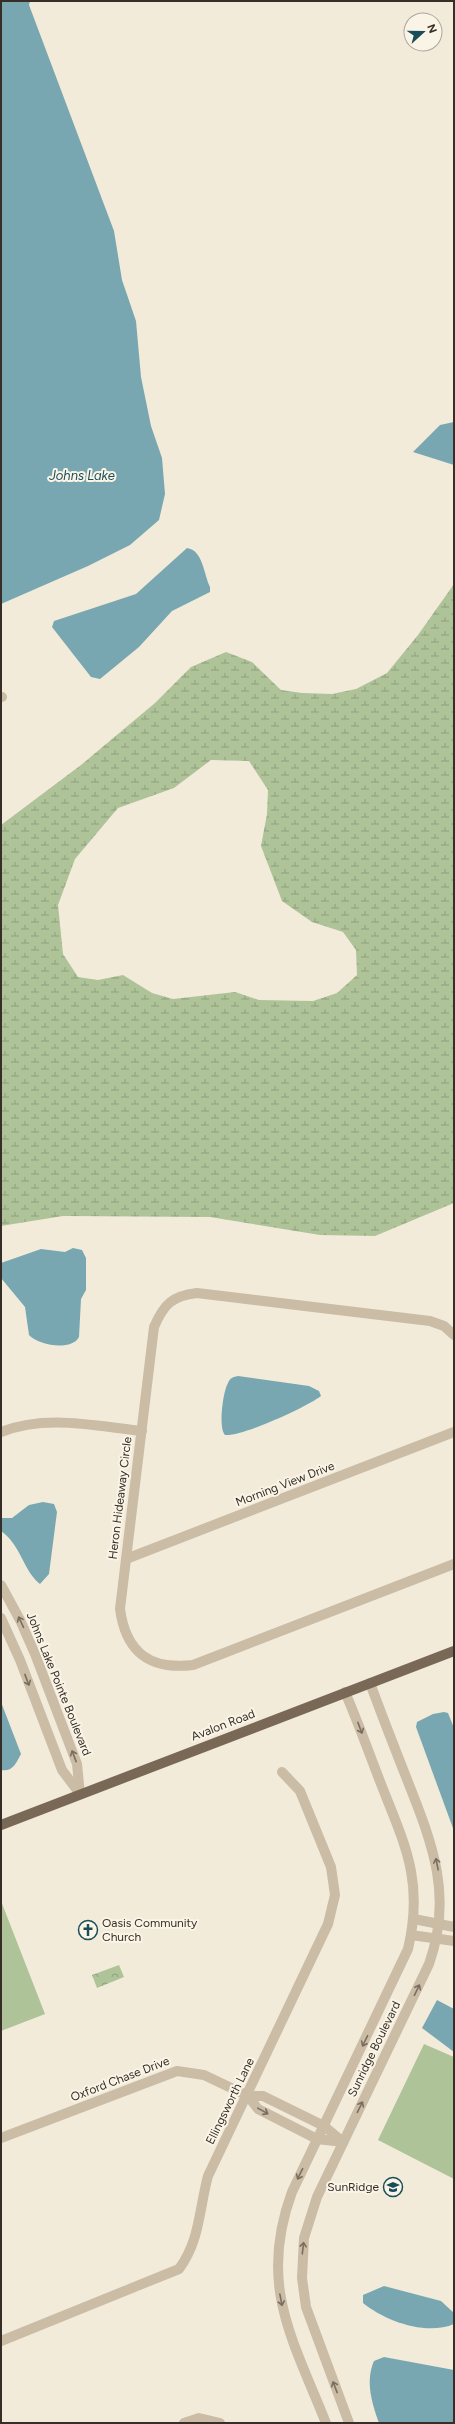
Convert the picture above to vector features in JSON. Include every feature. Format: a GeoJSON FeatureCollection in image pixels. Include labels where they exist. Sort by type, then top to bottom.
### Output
{"type":"FeatureCollection","features":[{"type":"Feature","properties":{"kind":"main road","name":"Avalon Road"},"geometry":{"type":"LineString","coordinates":[[1,1825],[454,1651]]}},
{"type":"Feature","properties":{"kind":"street","name":"Heron Hideaway Circle"},"geometry":{"type":"LineString","coordinates":[[454,1335],[444,1326],[430,1321],[197,1293],[182,1295],[171,1300],[160,1312],[154,1327],[120,1609],[122,1627],[131,1644],[144,1657],[159,1665],[176,1667],[193,1665],[454,1564]]}},
{"type":"Feature","properties":{"kind":"street"},"geometry":{"type":"LineString","coordinates":[[1,1432],[20,1424],[40,1422],[142,1431]]}},
{"type":"Feature","properties":{"kind":"street","name":"Morning View Drive"},"geometry":{"type":"LineString","coordinates":[[126,1559],[454,1432]]}},
{"type":"Feature","properties":{"kind":"street","name":"Johns Lake Pointe Boulevard"},"geometry":{"type":"LineString","coordinates":[[1,1585],[20,1620],[35,1654],[77,1764],[80,1794]]}},
{"type":"Feature","properties":{"kind":"street"},"geometry":{"type":"LineString","coordinates":[[1,1618],[20,1660],[62,1770],[80,1794]]}},
{"type":"Feature","properties":{"kind":"street"},"geometry":{"type":"LineString","coordinates":[[20,1660],[35,1654]]}},
{"type":"Feature","properties":{"kind":"street","name":"Sunridge Boulevard"},"geometry":{"type":"LineString","coordinates":[[349,2423],[310,2322],[303,2294],[302,2254],[308,2222],[343,2142],[423,1978],[436,1939],[440,1880],[432,1843],[370,1683]]}},
{"type":"Feature","properties":{"kind":"street","name":"Sunridge Boulevard"},"geometry":{"type":"LineString","coordinates":[[326,2423],[285,2319],[277,2274],[279,2238],[284,2215],[292,2192],[396,1976],[411,1935],[414,1919],[414,1885],[409,1854],[345,1692]]}},
{"type":"Feature","properties":{"kind":"street","name":"Ellingsworth Lane"},"geometry":{"type":"LineString","coordinates":[[1,2341],[179,2269],[190,2255],[196,2237],[201,2203],[208,2176],[234,2121],[248,2096],[328,1924],[335,1895],[331,1867],[300,1791],[282,1772]]}},
{"type":"Feature","properties":{"kind":"street"},"geometry":{"type":"LineString","coordinates":[[414,1919],[438,1926],[454,1927]]}},
{"type":"Feature","properties":{"kind":"street"},"geometry":{"type":"LineString","coordinates":[[411,1935],[454,1940]]}},
{"type":"Feature","properties":{"kind":"street","name":"Oxford Chase Drive"},"geometry":{"type":"LineString","coordinates":[[1,2138],[177,2071],[204,2075],[248,2096],[263,2096],[324,2126],[343,2142]]}},
{"type":"Feature","properties":{"kind":"street","name":"Oxford Chase Drive"},"geometry":{"type":"LineString","coordinates":[[248,2096],[258,2109],[317,2139],[343,2142]]}},
{"type":"Feature","properties":{"kind":"street"},"geometry":{"type":"LineString","coordinates":[[284,2121],[290,2109]]}},
{"type":"Feature","properties":{"kind":"street"},"geometry":{"type":"LineString","coordinates":[[184,2423],[200,2418],[220,2423]]}},
{"type":"Feature","properties":{"kind":"green space"},"geometry":{"type":"Polygon","coordinates":[[[454,584],[454,1203],[375,1236],[320,1235],[210,1217],[63,1216],[1,1226],[1,825],[81,765],[155,703],[191,667],[226,652],[252,662],[281,690],[302,693],[332,694],[356,689],[387,673],[418,635],[454,584]],[[211,760],[174,788],[118,808],[75,859],[58,905],[63,954],[78,977],[98,980],[123,975],[152,993],[173,999],[235,992],[259,1000],[313,1001],[337,993],[357,975],[356,950],[343,932],[312,922],[282,901],[261,846],[267,814],[268,790],[249,761],[211,760]]]}},
{"type":"Feature","properties":{"kind":"green space"},"geometry":{"type":"Polygon","coordinates":[[[1,1901],[45,2014],[1,2031],[1,1901]]]}},
{"type":"Feature","properties":{"kind":"green space"},"geometry":{"type":"Polygon","coordinates":[[[119,1965],[124,1977],[97,1988],[92,1975],[119,1965]]]}},
{"type":"Feature","properties":{"kind":"green space"},"geometry":{"type":"Polygon","coordinates":[[[424,2044],[454,2057],[454,2179],[378,2140],[424,2044]]]}},
{"type":"Feature","properties":{"kind":"water","name":"Johns Lake"},"geometry":{"type":"Polygon","coordinates":[[[1,1],[30,1],[29,5],[114,231],[122,280],[136,321],[141,377],[151,426],[162,458],[165,494],[159,520],[130,545],[88,566],[1,604],[1,1]]]}},
{"type":"Feature","properties":{"kind":"water"},"geometry":{"type":"Polygon","coordinates":[[[454,422],[454,465],[413,452],[440,425],[454,422]]]}},
{"type":"Feature","properties":{"kind":"water"},"geometry":{"type":"Polygon","coordinates":[[[187,548],[196,553],[200,558],[210,587],[210,592],[172,611],[139,647],[100,679],[91,677],[52,627],[54,621],[136,594],[187,548]]]}},
{"type":"Feature","properties":{"kind":"water"},"geometry":{"type":"Polygon","coordinates":[[[73,1248],[82,1250],[86,1258],[86,1290],[81,1299],[79,1337],[70,1344],[63,1345],[40,1342],[29,1335],[25,1307],[1,1278],[1,1263],[41,1249],[65,1252],[73,1248]]]}},
{"type":"Feature","properties":{"kind":"water"},"geometry":{"type":"Polygon","coordinates":[[[238,1376],[309,1386],[319,1391],[321,1396],[314,1401],[274,1420],[245,1431],[225,1435],[222,1425],[224,1394],[230,1380],[233,1377],[238,1376]]]}},
{"type":"Feature","properties":{"kind":"water"},"geometry":{"type":"Polygon","coordinates":[[[43,1502],[54,1504],[57,1512],[49,1574],[40,1584],[30,1573],[18,1551],[8,1537],[1,1531],[1,1518],[12,1518],[29,1505],[43,1502]]]}},
{"type":"Feature","properties":{"kind":"water"},"geometry":{"type":"Polygon","coordinates":[[[1,1702],[21,1754],[14,1766],[8,1770],[1,1770],[1,1702]]]}},
{"type":"Feature","properties":{"kind":"water"},"geometry":{"type":"Polygon","coordinates":[[[444,1712],[448,1713],[454,1728],[454,1831],[416,1727],[417,1722],[433,1714],[444,1712]]]}},
{"type":"Feature","properties":{"kind":"water"},"geometry":{"type":"Polygon","coordinates":[[[437,2000],[454,2009],[454,2052],[422,2028],[437,2000]]]}},
{"type":"Feature","properties":{"kind":"water"},"geometry":{"type":"Polygon","coordinates":[[[384,2286],[441,2301],[454,2313],[454,2324],[431,2328],[406,2325],[383,2316],[363,2303],[363,2295],[384,2286]]]}},
{"type":"Feature","properties":{"kind":"water"},"geometry":{"type":"Polygon","coordinates":[[[384,2357],[454,2370],[454,2423],[379,2423],[370,2392],[370,2376],[374,2361],[384,2357]]]}},
{"type":"Feature","properties":{"kind":"place","name":"Oasis Community Church"},"geometry":{"type":"Point","coordinates":[88,1930]}},
{"type":"Feature","properties":{"kind":"place","name":"SunRidge"},"geometry":{"type":"Point","coordinates":[393,2187]}}]}
